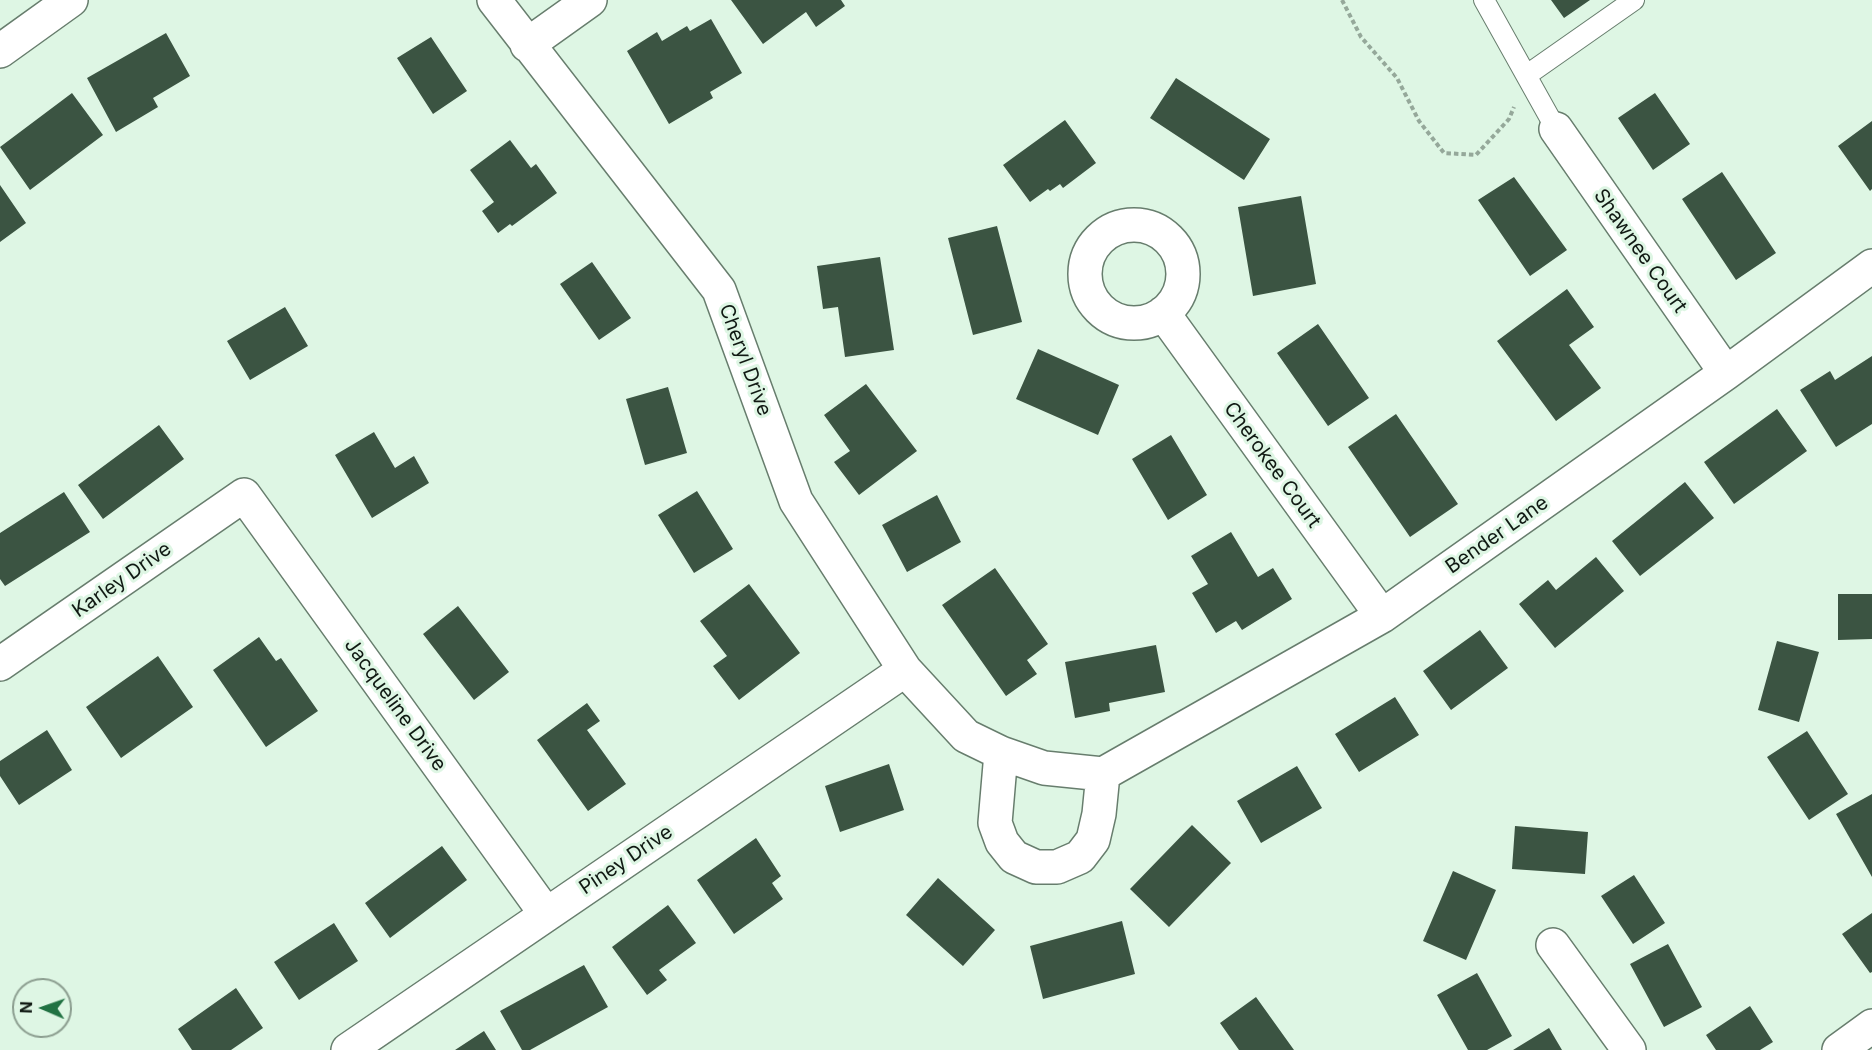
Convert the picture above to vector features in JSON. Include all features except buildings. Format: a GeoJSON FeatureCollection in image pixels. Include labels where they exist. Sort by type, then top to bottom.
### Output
{"type":"FeatureCollection","features":[{"type":"Feature","properties":{"kind":"street"},"geometry":{"type":"LineString","coordinates":[[0,51],[71,0]]}},
{"type":"Feature","properties":{"kind":"street","name":"Cheryl Drive"},"geometry":{"type":"LineString","coordinates":[[494,0],[719,290],[796,501],[905,670],[966,736],[1001,753]]}},
{"type":"Feature","properties":{"kind":"street"},"geometry":{"type":"LineString","coordinates":[[527,45],[590,0]]}},
{"type":"Feature","properties":{"kind":"street","name":"Shawnee Court"},"geometry":{"type":"LineString","coordinates":[[1556,129],[1726,373]]}},
{"type":"Feature","properties":{"kind":"street","name":"Bender Lane"},"geometry":{"type":"LineString","coordinates":[[1103,774],[1382,616],[1726,373],[1872,266]]}},
{"type":"Feature","properties":{"kind":"street","name":"Cherokee Court"},"geometry":{"type":"LineString","coordinates":[[1163,313],[1382,616]]}},
{"type":"Feature","properties":{"kind":"street","name":"Karley Drive"},"geometry":{"type":"LineString","coordinates":[[0,664],[244,495]]}},
{"type":"Feature","properties":{"kind":"street","name":"Jacqueline Drive"},"geometry":{"type":"LineString","coordinates":[[244,495],[546,914]]}},
{"type":"Feature","properties":{"kind":"street","name":"Piney Drive"},"geometry":{"type":"LineString","coordinates":[[348,1050],[905,670]]}},
{"type":"Feature","properties":{"kind":"street"},"geometry":{"type":"LineString","coordinates":[[1001,753],[1044,768],[1103,774],[1099,814],[1093,840],[1080,857],[1057,867],[1036,867],[1014,857],[1002,842],[995,823],[1001,753]]}},
{"type":"Feature","properties":{"kind":"street"},"geometry":{"type":"LineString","coordinates":[[1553,945],[1629,1050]]}},
{"type":"Feature","properties":{"kind":"street"},"geometry":{"type":"LineString","coordinates":[[1839,1050],[1872,1026]]}},
{"type":"Feature","properties":{"kind":"lane"},"geometry":{"type":"LineString","coordinates":[[1484,0],[1556,129]]}},
{"type":"Feature","properties":{"kind":"lane"},"geometry":{"type":"LineString","coordinates":[[1527,75],[1634,0]]}},
{"type":"Feature","properties":{"kind":"path"},"geometry":{"type":"LineString","coordinates":[[1342,0],[1361,37],[1397,78],[1419,120],[1444,153],[1476,155],[1509,119],[1527,75]]}}]}
